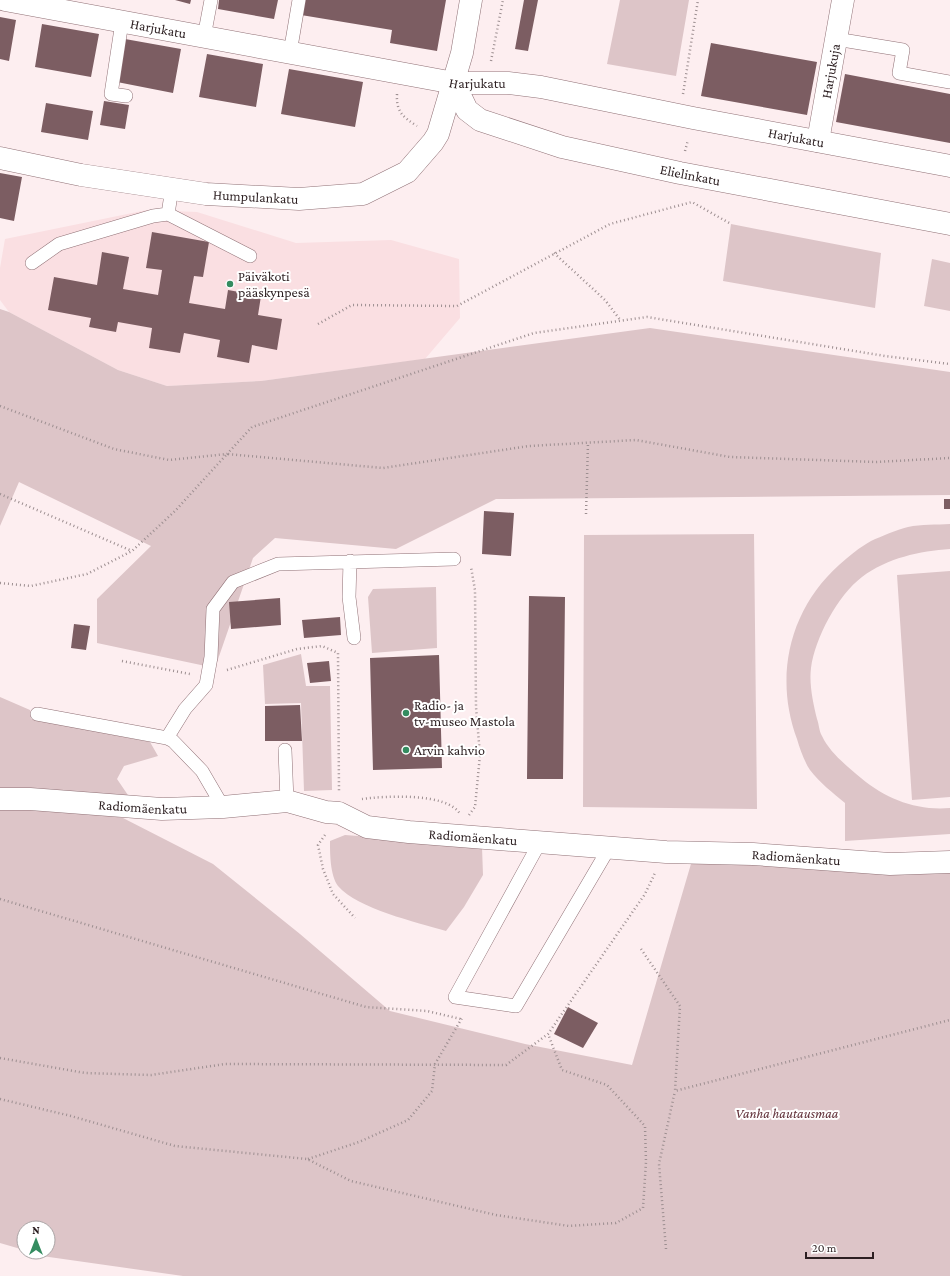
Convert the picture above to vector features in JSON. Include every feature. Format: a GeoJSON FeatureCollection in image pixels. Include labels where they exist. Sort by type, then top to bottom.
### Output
{"type":"FeatureCollection","features":[{"type":"Feature","properties":{"kind":"street","name":"Harjukatu"},"geometry":{"type":"LineString","coordinates":[[5,0],[454,83],[508,83],[541,87],[692,118],[950,166]]}},
{"type":"Feature","properties":{"kind":"street","name":"Humpulankatu"},"geometry":{"type":"LineString","coordinates":[[0,158],[80,175],[206,194],[299,199],[363,194],[407,172],[438,134],[454,83],[471,0]]}},
{"type":"Feature","properties":{"kind":"street","name":"Harjukuja"},"geometry":{"type":"LineString","coordinates":[[818,142],[843,0]]}},
{"type":"Feature","properties":{"kind":"street","name":"Elielinkatu"},"geometry":{"type":"LineString","coordinates":[[454,83],[467,110],[480,120],[562,147],[680,173],[950,224]]}},
{"type":"Feature","properties":{"kind":"street","name":"Radiomäenkatu"},"geometry":{"type":"LineString","coordinates":[[0,799],[30,799],[162,809],[223,808],[287,801],[326,812],[339,813],[368,827],[409,832],[468,829],[540,842],[666,852],[753,854],[890,864],[950,862]]}},
{"type":"Feature","properties":{"kind":"lane"},"geometry":{"type":"LineString","coordinates":[[204,37],[211,0]]}},
{"type":"Feature","properties":{"kind":"lane"},"geometry":{"type":"LineString","coordinates":[[290,53],[299,0]]}},
{"type":"Feature","properties":{"kind":"lane"},"geometry":{"type":"LineString","coordinates":[[122,22],[111,94],[126,96]]}},
{"type":"Feature","properties":{"kind":"lane"},"geometry":{"type":"LineString","coordinates":[[836,38],[903,50],[899,73],[950,82]]}},
{"type":"Feature","properties":{"kind":"lane"},"geometry":{"type":"LineString","coordinates":[[168,214],[172,188]]}},
{"type":"Feature","properties":{"kind":"lane"},"geometry":{"type":"LineString","coordinates":[[32,263],[59,244],[153,216],[168,214],[250,256]]}},
{"type":"Feature","properties":{"kind":"lane"},"geometry":{"type":"LineString","coordinates":[[167,738],[185,709],[206,685],[211,657],[213,609],[234,582],[278,564],[454,559]]}},
{"type":"Feature","properties":{"kind":"lane"},"geometry":{"type":"LineString","coordinates":[[350,561],[349,597],[354,638]]}},
{"type":"Feature","properties":{"kind":"lane"},"geometry":{"type":"LineString","coordinates":[[37,714],[167,738],[173,741],[202,771],[223,808]]}},
{"type":"Feature","properties":{"kind":"lane"},"geometry":{"type":"LineString","coordinates":[[285,750],[287,801]]}},
{"type":"Feature","properties":{"kind":"lane"},"geometry":{"type":"LineString","coordinates":[[540,842],[455,997],[516,1006],[610,848]]}},
{"type":"Feature","properties":{"kind":"path"},"geometry":{"type":"LineString","coordinates":[[682,100],[698,0]]}},
{"type":"Feature","properties":{"kind":"path"},"geometry":{"type":"LineString","coordinates":[[684,155],[689,135]]}},
{"type":"Feature","properties":{"kind":"path"},"geometry":{"type":"LineString","coordinates":[[318,324],[352,305],[457,306],[610,224],[692,202],[731,224]]}},
{"type":"Feature","properties":{"kind":"path"},"geometry":{"type":"LineString","coordinates":[[554,253],[605,300],[621,321]]}},
{"type":"Feature","properties":{"kind":"path"},"geometry":{"type":"LineString","coordinates":[[0,583],[31,586],[87,574],[132,551],[175,511],[252,427],[534,333],[647,317],[884,356],[950,364]]}},
{"type":"Feature","properties":{"kind":"path"},"geometry":{"type":"LineString","coordinates":[[0,406],[114,449],[169,460],[227,454],[383,468],[529,446],[636,440],[730,457],[876,462],[950,458]]}},
{"type":"Feature","properties":{"kind":"path"},"geometry":{"type":"LineString","coordinates":[[586,514],[588,443]]}},
{"type":"Feature","properties":{"kind":"path"},"geometry":{"type":"LineString","coordinates":[[0,494],[132,551]]}},
{"type":"Feature","properties":{"kind":"path"},"geometry":{"type":"LineString","coordinates":[[454,559],[470,566],[475,590],[476,700],[480,755],[475,808],[468,829]]}},
{"type":"Feature","properties":{"kind":"path"},"geometry":{"type":"LineString","coordinates":[[122,661],[207,678],[262,658],[297,649],[322,646],[338,653],[339,813]]}},
{"type":"Feature","properties":{"kind":"path"},"geometry":{"type":"LineString","coordinates":[[355,918],[333,894],[323,869],[318,845],[348,801],[392,797],[430,798],[457,810],[468,829]]}},
{"type":"Feature","properties":{"kind":"path"},"geometry":{"type":"LineString","coordinates":[[0,1058],[86,1073],[151,1075],[226,1064],[506,1065],[548,1034],[644,894],[666,852]]}},
{"type":"Feature","properties":{"kind":"path"},"geometry":{"type":"LineString","coordinates":[[0,900],[366,1007],[427,1011],[461,1019]]}},
{"type":"Feature","properties":{"kind":"path"},"geometry":{"type":"LineString","coordinates":[[641,949],[680,1006],[675,1092],[659,1164],[666,1249]]}},
{"type":"Feature","properties":{"kind":"path"},"geometry":{"type":"LineString","coordinates":[[307,1159],[359,1142],[408,1120],[432,1091],[435,1064],[472,999]]}},
{"type":"Feature","properties":{"kind":"path"},"geometry":{"type":"LineString","coordinates":[[675,1092],[950,1020]]}},
{"type":"Feature","properties":{"kind":"path"},"geometry":{"type":"LineString","coordinates":[[0,1099],[71,1116],[174,1146],[307,1159],[351,1181],[496,1215],[569,1226],[616,1223],[643,1208],[646,1162],[644,1126],[608,1085],[562,1070],[548,1034]]}},
{"type":"Feature","properties":{"kind":"shaded area","name":"Päiväkoti pääskynpesä"},"geometry":{"type":"Polygon","coordinates":[[[147,210],[197,212],[296,243],[391,240],[459,259],[460,318],[425,359],[261,381],[167,386],[118,370],[9,312],[0,300],[0,268],[5,239],[147,210]]]}},
{"type":"Feature","properties":{"kind":"green space"},"geometry":{"type":"Polygon","coordinates":[[[620,0],[689,0],[676,76],[607,64],[620,0]]]}},
{"type":"Feature","properties":{"kind":"green space"},"geometry":{"type":"Polygon","coordinates":[[[731,224],[881,253],[875,308],[723,281],[731,224]]]}},
{"type":"Feature","properties":{"kind":"green space"},"geometry":{"type":"Polygon","coordinates":[[[932,259],[950,263],[950,311],[924,306],[932,259]]]}},
{"type":"Feature","properties":{"kind":"green space"},"geometry":{"type":"Polygon","coordinates":[[[0,309],[9,312],[118,370],[167,386],[261,381],[650,328],[950,372],[950,495],[496,499],[396,549],[275,538],[253,558],[215,668],[97,643],[97,599],[151,546],[19,482],[0,526],[0,309]]]}},
{"type":"Feature","properties":{"kind":"green space"},"geometry":{"type":"Polygon","coordinates":[[[950,524],[950,549],[916,554],[893,560],[872,570],[862,577],[844,595],[829,618],[817,644],[811,668],[811,687],[820,732],[834,754],[861,778],[891,798],[926,808],[950,808],[950,834],[845,841],[845,803],[822,784],[810,770],[801,751],[790,716],[787,692],[787,669],[791,646],[798,623],[808,602],[822,583],[850,555],[863,546],[884,535],[908,527],[950,524]]]}},
{"type":"Feature","properties":{"kind":"green space"},"geometry":{"type":"Polygon","coordinates":[[[754,534],[757,809],[583,807],[584,535],[754,534]]]}},
{"type":"Feature","properties":{"kind":"green space"},"geometry":{"type":"Polygon","coordinates":[[[950,571],[950,797],[912,800],[897,575],[950,571]]]}},
{"type":"Feature","properties":{"kind":"green space"},"geometry":{"type":"Polygon","coordinates":[[[436,587],[437,648],[372,653],[368,597],[373,589],[436,587]]]}},
{"type":"Feature","properties":{"kind":"green space"},"geometry":{"type":"Polygon","coordinates":[[[301,654],[306,686],[330,686],[332,790],[304,791],[301,703],[265,704],[263,665],[301,654]]]}},
{"type":"Feature","properties":{"kind":"green space"},"geometry":{"type":"Polygon","coordinates":[[[0,697],[30,710],[31,719],[150,742],[158,756],[124,766],[117,779],[132,801],[0,794],[0,697]]]}},
{"type":"Feature","properties":{"kind":"green space","name":"Vanha hautausmaa"},"geometry":{"type":"Polygon","coordinates":[[[4,796],[123,818],[213,864],[300,934],[390,1011],[525,1044],[632,1065],[693,857],[950,863],[950,1276],[183,1276],[56,1258],[56,1220],[16,1220],[16,1248],[0,1243],[0,798],[4,796]]]}},
{"type":"Feature","properties":{"kind":"green space"},"geometry":{"type":"Polygon","coordinates":[[[345,835],[476,845],[482,847],[483,875],[464,907],[446,931],[388,914],[373,908],[347,894],[338,886],[333,876],[330,858],[330,841],[345,835]]]}},
{"type":"Feature","properties":{"kind":"building"},"geometry":{"type":"Polygon","coordinates":[[[175,0],[191,0],[190,4],[175,0]]]}},
{"type":"Feature","properties":{"kind":"building"},"geometry":{"type":"Polygon","coordinates":[[[219,0],[278,0],[274,19],[218,9],[219,0]]]}},
{"type":"Feature","properties":{"kind":"building"},"geometry":{"type":"Polygon","coordinates":[[[304,0],[446,0],[437,51],[390,43],[392,30],[301,15],[304,0]]]}},
{"type":"Feature","properties":{"kind":"building"},"geometry":{"type":"Polygon","coordinates":[[[524,0],[538,0],[528,51],[515,49],[524,0]]]}},
{"type":"Feature","properties":{"kind":"building"},"geometry":{"type":"Polygon","coordinates":[[[0,17],[16,20],[9,61],[0,59],[0,17]]]}},
{"type":"Feature","properties":{"kind":"building"},"geometry":{"type":"Polygon","coordinates":[[[42,24],[99,34],[91,77],[35,67],[42,24]]]}},
{"type":"Feature","properties":{"kind":"building"},"geometry":{"type":"Polygon","coordinates":[[[125,39],[181,49],[173,93],[117,82],[125,39]]]}},
{"type":"Feature","properties":{"kind":"building"},"geometry":{"type":"Polygon","coordinates":[[[711,43],[817,62],[807,115],[701,96],[711,43]]]}},
{"type":"Feature","properties":{"kind":"building"},"geometry":{"type":"Polygon","coordinates":[[[207,54],[263,64],[256,107],[199,97],[207,54]]]}},
{"type":"Feature","properties":{"kind":"building"},"geometry":{"type":"Polygon","coordinates":[[[289,69],[363,82],[355,127],[281,114],[289,69]]]}},
{"type":"Feature","properties":{"kind":"building"},"geometry":{"type":"Polygon","coordinates":[[[845,74],[950,94],[950,143],[836,122],[845,74]]]}},
{"type":"Feature","properties":{"kind":"building"},"geometry":{"type":"Polygon","coordinates":[[[104,101],[129,105],[125,129],[100,125],[104,101]]]}},
{"type":"Feature","properties":{"kind":"building"},"geometry":{"type":"Polygon","coordinates":[[[46,103],[93,111],[88,140],[41,132],[46,103]]]}},
{"type":"Feature","properties":{"kind":"building"},"geometry":{"type":"Polygon","coordinates":[[[0,173],[22,177],[14,221],[0,218],[0,173]]]}},
{"type":"Feature","properties":{"kind":"building"},"geometry":{"type":"Polygon","coordinates":[[[152,232],[209,242],[203,277],[194,276],[189,303],[225,309],[228,290],[261,296],[258,315],[282,319],[277,350],[252,345],[249,363],[217,357],[220,340],[184,333],[180,353],[149,348],[152,328],[118,322],[116,332],[89,327],[91,318],[48,310],[54,277],[97,285],[102,252],[129,257],[123,289],[158,295],[162,270],[146,268],[152,232]]]}},
{"type":"Feature","properties":{"kind":"building"},"geometry":{"type":"Polygon","coordinates":[[[944,499],[950,499],[950,509],[944,509],[944,499]]]}},
{"type":"Feature","properties":{"kind":"building"},"geometry":{"type":"Polygon","coordinates":[[[484,511],[514,513],[511,556],[482,554],[484,511]]]}},
{"type":"Feature","properties":{"kind":"building"},"geometry":{"type":"Polygon","coordinates":[[[529,596],[565,597],[563,779],[527,779],[529,596]]]}},
{"type":"Feature","properties":{"kind":"building"},"geometry":{"type":"Polygon","coordinates":[[[280,598],[281,625],[231,629],[229,602],[280,598]]]}},
{"type":"Feature","properties":{"kind":"building"},"geometry":{"type":"Polygon","coordinates":[[[340,617],[341,635],[304,638],[302,620],[340,617]]]}},
{"type":"Feature","properties":{"kind":"building"},"geometry":{"type":"Polygon","coordinates":[[[74,624],[90,626],[86,650],[71,648],[74,624]]]}},
{"type":"Feature","properties":{"kind":"building","name":"Radio- ja tv-museo Mastola"},"geometry":{"type":"Polygon","coordinates":[[[439,655],[442,768],[373,770],[370,658],[439,655]]]}},
{"type":"Feature","properties":{"kind":"building"},"geometry":{"type":"Polygon","coordinates":[[[329,661],[331,681],[310,683],[307,663],[329,661]]]}},
{"type":"Feature","properties":{"kind":"building"},"geometry":{"type":"Polygon","coordinates":[[[300,705],[302,741],[265,741],[265,706],[300,705]]]}},
{"type":"Feature","properties":{"kind":"building"},"geometry":{"type":"Polygon","coordinates":[[[568,1007],[598,1023],[583,1048],[554,1034],[568,1007]]]}},
{"type":"Feature","properties":{"kind":"place","name":"Päiväkoti pääskynpesä"},"geometry":{"type":"Point","coordinates":[230,284]}},
{"type":"Feature","properties":{"kind":"place","name":"Radio- ja tv-museo Mastola"},"geometry":{"type":"Point","coordinates":[406,713]}},
{"type":"Feature","properties":{"kind":"place","name":"Arvin kahvio"},"geometry":{"type":"Point","coordinates":[406,750]}}]}
